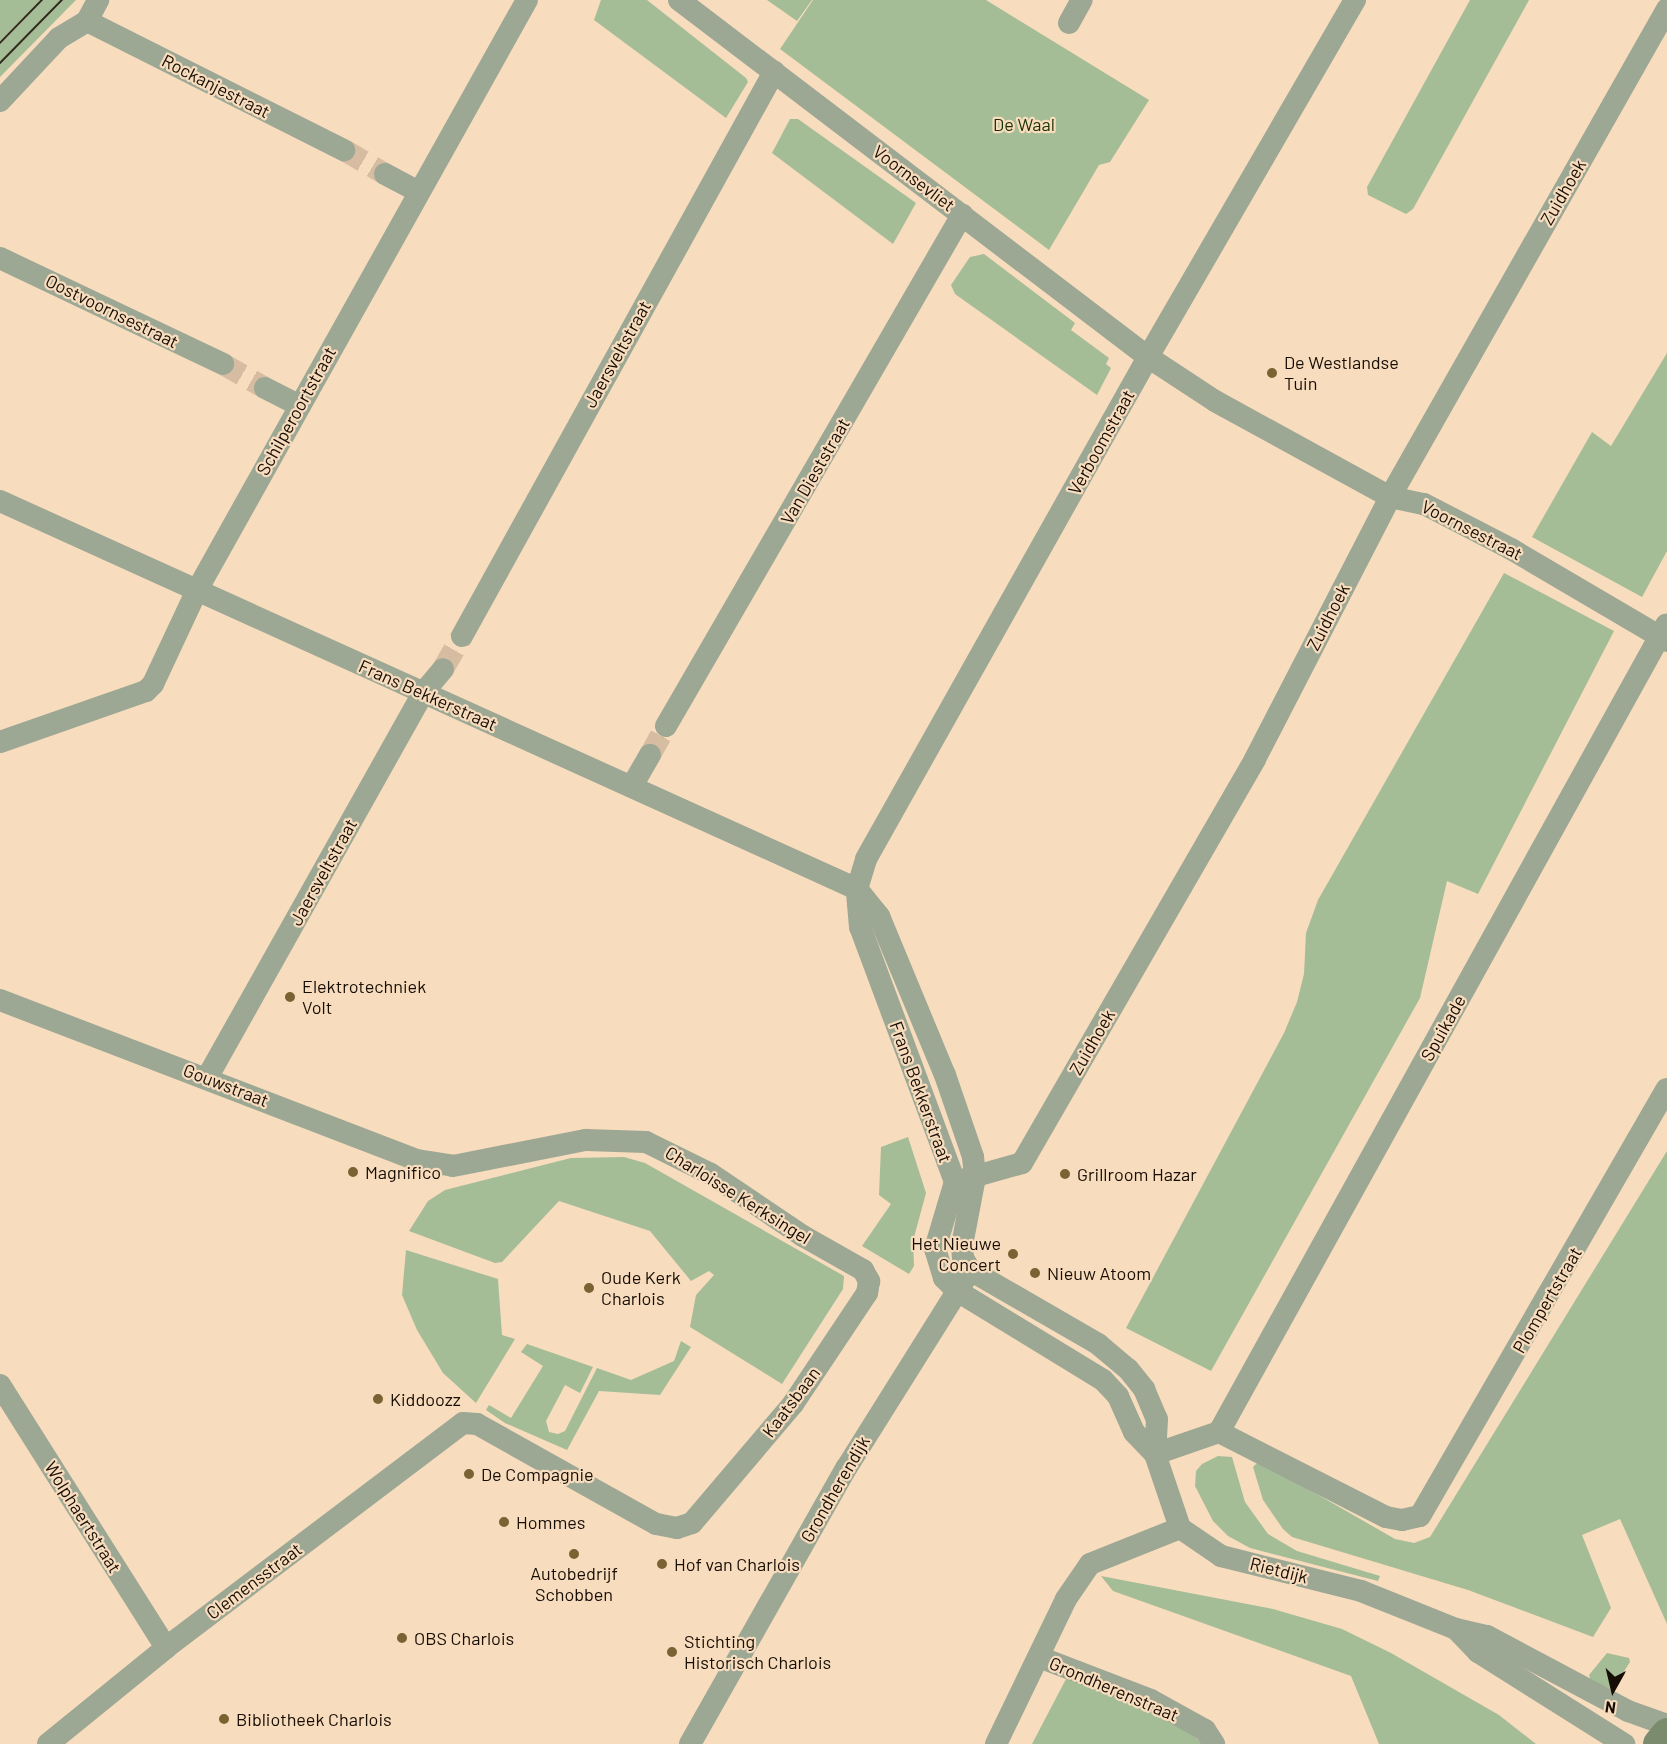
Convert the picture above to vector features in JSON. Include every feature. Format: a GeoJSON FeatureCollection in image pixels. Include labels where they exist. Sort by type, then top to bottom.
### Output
{"type":"FeatureCollection","features":[{"type":"Feature","properties":{"kind":"main road"},"geometry":{"type":"LineString","coordinates":[[1659,1744],[1667,1734]]}},
{"type":"Feature","properties":{"kind":"street"},"geometry":{"type":"LineString","coordinates":[[0,101],[59,39],[87,21],[98,0]]}},
{"type":"Feature","properties":{"kind":"street","name":"Schilperoortstraat"},"geometry":{"type":"LineString","coordinates":[[0,742],[146,691],[196,592],[299,405],[417,191],[527,0]]}},
{"type":"Feature","properties":{"kind":"street","name":"Voornsevliet"},"geometry":{"type":"LineString","coordinates":[[680,0],[1148,357]]}},
{"type":"Feature","properties":{"kind":"street"},"geometry":{"type":"LineString","coordinates":[[1069,23],[1082,0]]}},
{"type":"Feature","properties":{"kind":"street","name":"Verboomstraat"},"geometry":{"type":"LineString","coordinates":[[857,889],[866,859],[1148,357],[1354,0]]}},
{"type":"Feature","properties":{"kind":"street","name":"Zuidhoek"},"geometry":{"type":"LineString","coordinates":[[965,1179],[1022,1163],[1255,759],[1390,497],[1667,9]]}},
{"type":"Feature","properties":{"kind":"street","name":"Rockanjestraat"},"geometry":{"type":"LineString","coordinates":[[87,21],[345,150]]}},
{"type":"Feature","properties":{"kind":"street","name":"Jaersveltstraat"},"geometry":{"type":"LineString","coordinates":[[462,636],[774,72]]}},
{"type":"Feature","properties":{"kind":"street"},"geometry":{"type":"LineString","coordinates":[[386,174],[417,191]]}},
{"type":"Feature","properties":{"kind":"street","name":"Van Dieststraat"},"geometry":{"type":"LineString","coordinates":[[666,726],[962,215]]}},
{"type":"Feature","properties":{"kind":"street","name":"Oostvoornsestraat"},"geometry":{"type":"LineString","coordinates":[[0,258],[223,364]]}},
{"type":"Feature","properties":{"kind":"street","name":"Voornsestraat"},"geometry":{"type":"LineString","coordinates":[[1148,357],[1215,401],[1390,497],[1424,504],[1511,549],[1664,634]]}},
{"type":"Feature","properties":{"kind":"street"},"geometry":{"type":"LineString","coordinates":[[265,388],[299,405]]}},
{"type":"Feature","properties":{"kind":"street","name":"Frans Bekkerstraat"},"geometry":{"type":"LineString","coordinates":[[0,501],[196,592],[857,889],[860,927],[965,1179],[962,1245],[970,1270]]}},
{"type":"Feature","properties":{"kind":"street","name":"Spuikade"},"geometry":{"type":"LineString","coordinates":[[1219,1432],[1664,634]]}},
{"type":"Feature","properties":{"kind":"street","name":"Jaersveltstraat"},"geometry":{"type":"LineString","coordinates":[[207,1078],[423,693],[443,669]]}},
{"type":"Feature","properties":{"kind":"street"},"geometry":{"type":"LineString","coordinates":[[632,786],[650,755]]}},
{"type":"Feature","properties":{"kind":"street","name":"Gouwstraat"},"geometry":{"type":"LineString","coordinates":[[0,1000],[417,1160],[453,1166]]}},
{"type":"Feature","properties":{"kind":"street","name":"Plompertstraat"},"geometry":{"type":"LineString","coordinates":[[1219,1432],[1386,1517],[1402,1520],[1426,1512],[1667,1089]]}},
{"type":"Feature","properties":{"kind":"street","name":"Charloisse Kerksingel"},"geometry":{"type":"LineString","coordinates":[[453,1166],[586,1140],[645,1142],[711,1174],[802,1236],[863,1270],[868,1281]]}},
{"type":"Feature","properties":{"kind":"street","name":"Frans Bekkerstraat"},"geometry":{"type":"LineString","coordinates":[[957,1291],[944,1278],[935,1249],[965,1179]]}},
{"type":"Feature","properties":{"kind":"street"},"geometry":{"type":"LineString","coordinates":[[970,1270],[1098,1344],[1128,1368],[1144,1389],[1157,1419],[1155,1454],[1180,1528]]}},
{"type":"Feature","properties":{"kind":"street","name":"Grondherendijk"},"geometry":{"type":"LineString","coordinates":[[690,1744],[894,1388],[970,1270]]}},
{"type":"Feature","properties":{"kind":"street","name":"Kaatsbaan"},"geometry":{"type":"LineString","coordinates":[[470,1424],[656,1524],[677,1528],[699,1516],[793,1404],[867,1293],[868,1281]]}},
{"type":"Feature","properties":{"kind":"street"},"geometry":{"type":"LineString","coordinates":[[957,1291],[1103,1380],[1118,1396],[1134,1432],[1155,1454]]}},
{"type":"Feature","properties":{"kind":"street","name":"Wolphaertstraat"},"geometry":{"type":"LineString","coordinates":[[0,1385],[166,1648]]}},
{"type":"Feature","properties":{"kind":"street","name":"Clemensstraat"},"geometry":{"type":"LineString","coordinates":[[48,1744],[166,1648],[470,1424]]}},
{"type":"Feature","properties":{"kind":"street"},"geometry":{"type":"LineString","coordinates":[[1155,1454],[1219,1432]]}},
{"type":"Feature","properties":{"kind":"street","name":"Rietdijk"},"geometry":{"type":"LineString","coordinates":[[1180,1528],[1221,1557],[1361,1591],[1456,1629],[1487,1636],[1628,1711],[1667,1725]]}},
{"type":"Feature","properties":{"kind":"street","name":"Grondherenstraat"},"geometry":{"type":"LineString","coordinates":[[996,1744],[1066,1599],[1090,1564],[1180,1528]]}},
{"type":"Feature","properties":{"kind":"street","name":"Rietdijk"},"geometry":{"type":"LineString","coordinates":[[1456,1629],[1478,1652],[1624,1744]]}},
{"type":"Feature","properties":{"kind":"street","name":"Grondherenstraat"},"geometry":{"type":"LineString","coordinates":[[1039,1657],[1151,1700],[1205,1730],[1214,1744]]}},
{"type":"Feature","properties":{"kind":"green space"},"geometry":{"type":"Polygon","coordinates":[[[0,0],[76,0],[0,77],[0,0]]]}},
{"type":"Feature","properties":{"kind":"green space"},"geometry":{"type":"Polygon","coordinates":[[[601,0],[647,0],[746,78],[748,82],[726,118],[594,20],[601,0]]]}},
{"type":"Feature","properties":{"kind":"green space"},"geometry":{"type":"Polygon","coordinates":[[[767,0],[812,0],[797,21],[767,0]]]}},
{"type":"Feature","properties":{"kind":"green space","name":"De Waal"},"geometry":{"type":"Polygon","coordinates":[[[813,0],[986,0],[1149,100],[1110,162],[1099,165],[1049,250],[780,49],[813,0]]]}},
{"type":"Feature","properties":{"kind":"green space"},"geometry":{"type":"Polygon","coordinates":[[[1470,0],[1529,0],[1413,209],[1406,214],[1368,195],[1367,187],[1470,0]]]}},
{"type":"Feature","properties":{"kind":"green space"},"geometry":{"type":"Polygon","coordinates":[[[790,119],[798,119],[916,203],[893,244],[772,153],[790,119]]]}},
{"type":"Feature","properties":{"kind":"green space"},"geometry":{"type":"Polygon","coordinates":[[[984,254],[1075,323],[1071,330],[1109,358],[1106,364],[1111,368],[1097,395],[955,294],[951,285],[970,257],[984,254]]]}},
{"type":"Feature","properties":{"kind":"green space"},"geometry":{"type":"Polygon","coordinates":[[[1667,353],[1667,551],[1642,597],[1532,537],[1592,432],[1611,446],[1667,353]]]}},
{"type":"Feature","properties":{"kind":"green space"},"geometry":{"type":"Polygon","coordinates":[[[1504,573],[1614,631],[1478,894],[1447,881],[1420,998],[1211,1371],[1126,1328],[1284,1033],[1297,1002],[1304,974],[1306,933],[1318,900],[1504,573]]]}},
{"type":"Feature","properties":{"kind":"green space"},"geometry":{"type":"Polygon","coordinates":[[[908,1137],[926,1193],[913,1241],[914,1266],[909,1274],[862,1246],[891,1204],[879,1195],[881,1147],[908,1137]]]}},
{"type":"Feature","properties":{"kind":"green space"},"geometry":{"type":"Polygon","coordinates":[[[1667,1151],[1667,1624],[1620,1519],[1582,1535],[1611,1608],[1593,1637],[1468,1590],[1292,1537],[1283,1529],[1263,1500],[1253,1467],[1259,1461],[1395,1539],[1414,1543],[1430,1537],[1667,1151]]]}},
{"type":"Feature","properties":{"kind":"green space"},"geometry":{"type":"Polygon","coordinates":[[[624,1157],[645,1163],[844,1276],[843,1289],[782,1384],[690,1327],[696,1295],[714,1275],[709,1271],[691,1281],[650,1231],[559,1201],[502,1262],[495,1263],[409,1231],[428,1201],[445,1190],[571,1158],[624,1157]]]}},
{"type":"Feature","properties":{"kind":"green space"},"geometry":{"type":"Polygon","coordinates":[[[406,1250],[498,1279],[502,1335],[515,1339],[476,1403],[443,1373],[417,1330],[402,1295],[406,1250]]]}},
{"type":"Feature","properties":{"kind":"green space"},"geometry":{"type":"Polygon","coordinates":[[[681,1341],[691,1347],[660,1395],[599,1391],[567,1450],[505,1423],[486,1410],[489,1405],[511,1418],[543,1366],[521,1352],[527,1344],[593,1367],[580,1393],[565,1385],[546,1421],[549,1432],[558,1434],[565,1431],[597,1368],[631,1380],[674,1361],[681,1341]]]}},
{"type":"Feature","properties":{"kind":"green space"},"geometry":{"type":"Polygon","coordinates":[[[1218,1456],[1232,1457],[1245,1502],[1268,1534],[1297,1551],[1380,1576],[1378,1581],[1250,1548],[1228,1536],[1213,1521],[1195,1486],[1196,1471],[1202,1464],[1218,1456]]]}},
{"type":"Feature","properties":{"kind":"green space"},"geometry":{"type":"Polygon","coordinates":[[[1101,1576],[1273,1609],[1342,1629],[1391,1653],[1499,1715],[1536,1744],[1379,1744],[1351,1676],[1113,1591],[1101,1576]]]}},
{"type":"Feature","properties":{"kind":"green space"},"geometry":{"type":"Polygon","coordinates":[[[1607,1653],[1629,1658],[1630,1662],[1612,1690],[1591,1681],[1589,1675],[1607,1653]]]}},
{"type":"Feature","properties":{"kind":"green space"},"geometry":{"type":"Polygon","coordinates":[[[1066,1679],[1119,1696],[1188,1729],[1202,1744],[1032,1744],[1066,1679]]]}},
{"type":"Feature","properties":{"kind":"tunnel"},"geometry":{"type":"LineString","coordinates":[[344,150],[385,174]]}},
{"type":"Feature","properties":{"kind":"tunnel"},"geometry":{"type":"LineString","coordinates":[[223,364],[265,388]]}},
{"type":"Feature","properties":{"kind":"tunnel"},"geometry":{"type":"LineString","coordinates":[[443,669],[462,636]]}},
{"type":"Feature","properties":{"kind":"tunnel"},"geometry":{"type":"LineString","coordinates":[[650,755],[666,726]]}},
{"type":"Feature","properties":{"kind":"tram line"},"geometry":{"type":"LineString","coordinates":[[0,43],[42,0]]}},
{"type":"Feature","properties":{"kind":"tram line"},"geometry":{"type":"LineString","coordinates":[[0,63],[62,0]]}},
{"type":"Feature","properties":{"kind":"place","name":"De Westlandse Tuin"},"geometry":{"type":"Point","coordinates":[1272,373]}},
{"type":"Feature","properties":{"kind":"place","name":"Elektrotechniek Volt"},"geometry":{"type":"Point","coordinates":[290,997]}},
{"type":"Feature","properties":{"kind":"place","name":"Magnifico"},"geometry":{"type":"Point","coordinates":[353,1172]}},
{"type":"Feature","properties":{"kind":"place","name":"Grillroom Hazar"},"geometry":{"type":"Point","coordinates":[1065,1174]}},
{"type":"Feature","properties":{"kind":"place","name":"Het Nieuwe Concert"},"geometry":{"type":"Point","coordinates":[1013,1254]}},
{"type":"Feature","properties":{"kind":"place","name":"Nieuw Atoom"},"geometry":{"type":"Point","coordinates":[1035,1273]}},
{"type":"Feature","properties":{"kind":"place","name":"Oude Kerk Charlois"},"geometry":{"type":"Point","coordinates":[589,1288]}},
{"type":"Feature","properties":{"kind":"place","name":"Kiddoozz"},"geometry":{"type":"Point","coordinates":[378,1399]}},
{"type":"Feature","properties":{"kind":"place","name":"De Compagnie"},"geometry":{"type":"Point","coordinates":[469,1474]}},
{"type":"Feature","properties":{"kind":"place","name":"Hommes"},"geometry":{"type":"Point","coordinates":[504,1522]}},
{"type":"Feature","properties":{"kind":"place","name":"Autobedrijf Schobben"},"geometry":{"type":"Point","coordinates":[574,1554]}},
{"type":"Feature","properties":{"kind":"place","name":"Hof van Charlois"},"geometry":{"type":"Point","coordinates":[662,1564]}},
{"type":"Feature","properties":{"kind":"place","name":"OBS Charlois"},"geometry":{"type":"Point","coordinates":[402,1638]}},
{"type":"Feature","properties":{"kind":"place","name":"Stichting Historisch Charlois"},"geometry":{"type":"Point","coordinates":[672,1652]}},
{"type":"Feature","properties":{"kind":"place","name":"Bibliotheek Charlois"},"geometry":{"type":"Point","coordinates":[224,1719]}}]}
